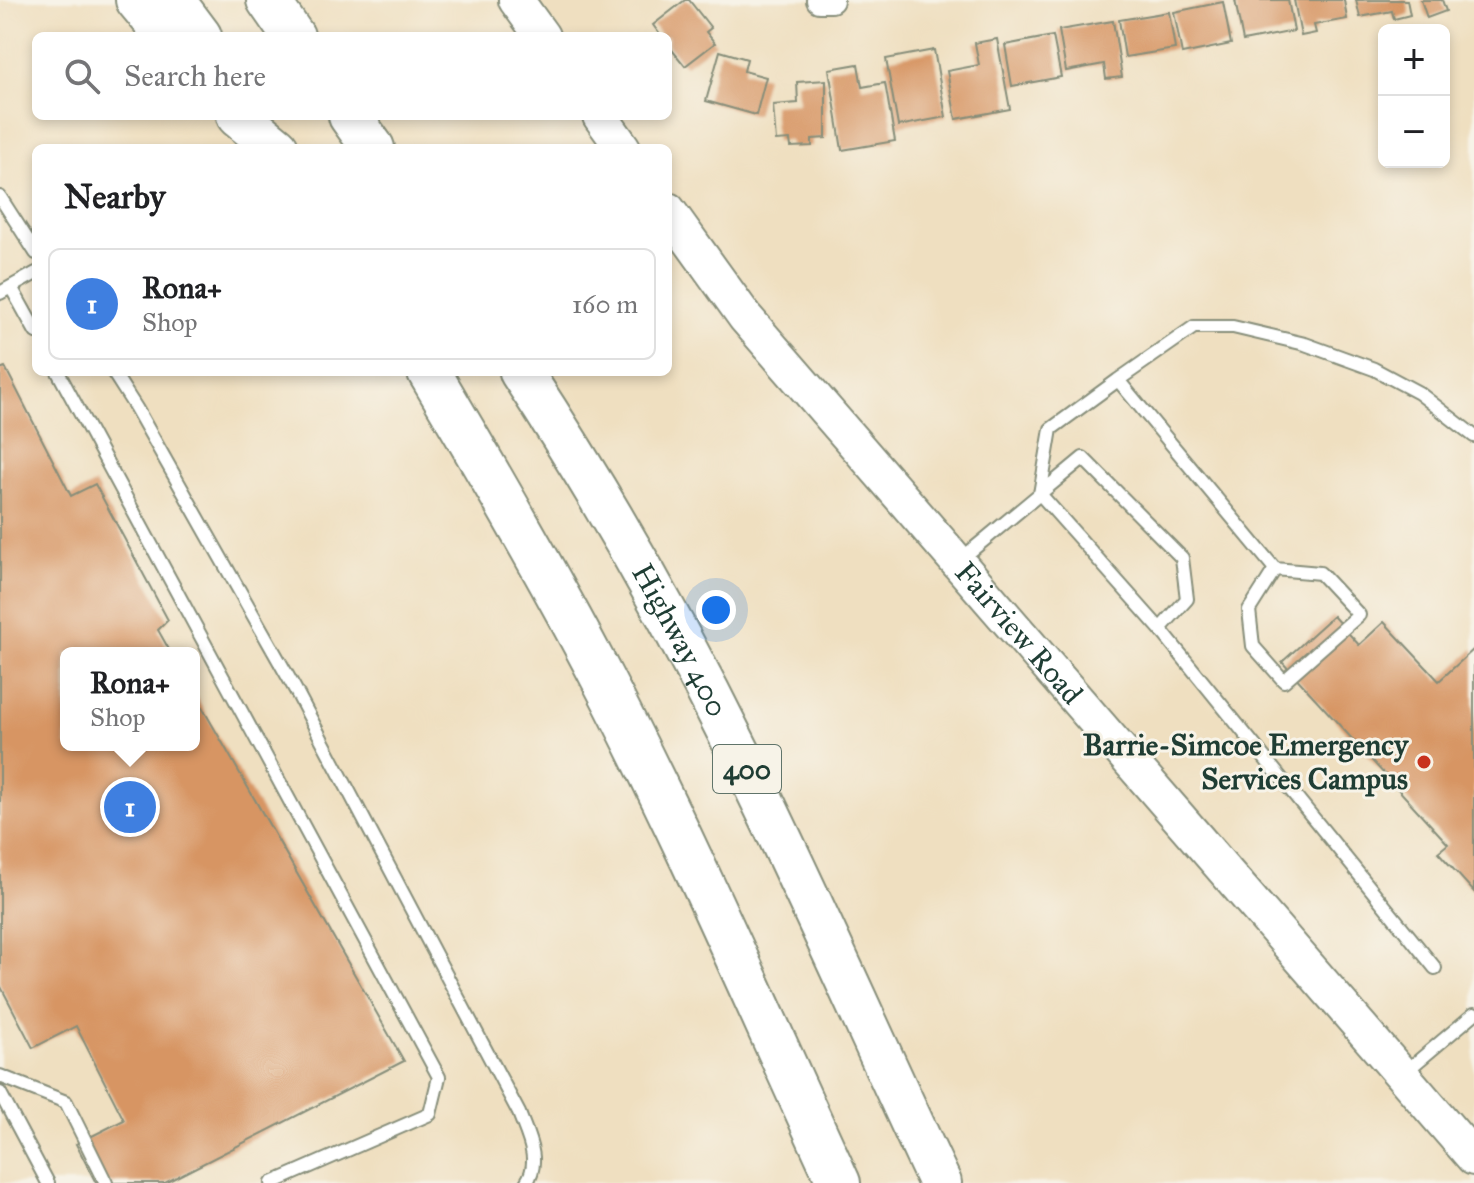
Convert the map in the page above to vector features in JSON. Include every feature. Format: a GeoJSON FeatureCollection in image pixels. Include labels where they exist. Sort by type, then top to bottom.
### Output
{"type":"FeatureCollection","features":[{"type":"Feature","properties":{"kind":"highway"},"geometry":{"type":"LineString","coordinates":[[137,0],[164,32]]}},
{"type":"Feature","properties":{"kind":"highway"},"geometry":{"type":"LineString","coordinates":[[173,0],[197,32]]}},
{"type":"Feature","properties":{"kind":"highway"},"geometry":{"type":"LineString","coordinates":[[268,0],[290,32]]}},
{"type":"Feature","properties":{"kind":"highway"},"geometry":{"type":"LineString","coordinates":[[243,120],[274,144]]}},
{"type":"Feature","properties":{"kind":"highway"},"geometry":{"type":"LineString","coordinates":[[261,120],[276,144]]}},
{"type":"Feature","properties":{"kind":"highway"},"geometry":{"type":"LineString","coordinates":[[353,120],[370,144]]}},
{"type":"Feature","properties":{"kind":"highway"},"geometry":{"type":"LineString","coordinates":[[431,376],[530,543],[603,680],[670,814],[839,1183]]}},
{"type":"Feature","properties":{"kind":"highway","name":"Highway 400"},"geometry":{"type":"LineString","coordinates":[[524,376],[591,480],[734,742],[940,1183]]}},
{"type":"Feature","properties":{"kind":"street"},"geometry":{"type":"LineString","coordinates":[[516,0],[539,32]]}},
{"type":"Feature","properties":{"kind":"street"},"geometry":{"type":"LineString","coordinates":[[819,0],[831,0]]}},
{"type":"Feature","properties":{"kind":"street"},"geometry":{"type":"LineString","coordinates":[[603,120],[620,144]]}},
{"type":"Feature","properties":{"kind":"street","name":"Fairview Road"},"geometry":{"type":"LineString","coordinates":[[672,216],[745,317],[1474,1158]]}},
{"type":"Feature","properties":{"kind":"lane"},"geometry":{"type":"LineString","coordinates":[[0,197],[32,247]]}},
{"type":"Feature","properties":{"kind":"lane"},"geometry":{"type":"LineString","coordinates":[[32,275],[6,290],[32,326]]}},
{"type":"Feature","properties":{"kind":"lane"},"geometry":{"type":"LineString","coordinates":[[1040,494],[1051,429],[1194,327],[1233,327],[1305,344],[1374,369],[1419,393],[1474,436]]}},
{"type":"Feature","properties":{"kind":"lane"},"geometry":{"type":"LineString","coordinates":[[60,376],[439,1077],[430,1114],[272,1183]]}},
{"type":"Feature","properties":{"kind":"lane"},"geometry":{"type":"LineString","coordinates":[[116,376],[295,689],[519,1113],[534,1164],[526,1183]]}},
{"type":"Feature","properties":{"kind":"lane"},"geometry":{"type":"LineString","coordinates":[[1118,380],[1275,569],[1320,573],[1359,615],[1284,681],[1253,646],[1249,610],[1275,569]]}},
{"type":"Feature","properties":{"kind":"lane"},"geometry":{"type":"LineString","coordinates":[[957,562],[1083,458],[1182,558],[1187,599],[1160,629]]}},
{"type":"Feature","properties":{"kind":"lane"},"geometry":{"type":"LineString","coordinates":[[1040,494],[1160,629],[1435,968]]}},
{"type":"Feature","properties":{"kind":"lane"},"geometry":{"type":"LineString","coordinates":[[1402,1075],[1474,1014]]}},
{"type":"Feature","properties":{"kind":"lane"},"geometry":{"type":"LineString","coordinates":[[0,1076],[66,1102],[106,1183]]}},
{"type":"Feature","properties":{"kind":"lane"},"geometry":{"type":"LineString","coordinates":[[0,1093],[48,1183]]}},
{"type":"Feature","properties":{"kind":"building"},"geometry":{"type":"Polygon","coordinates":[[[689,0],[711,28],[706,32],[715,43],[685,66],[672,50],[672,32],[658,32],[653,25],[689,0]]]}},
{"type":"Feature","properties":{"kind":"building"},"geometry":{"type":"Polygon","coordinates":[[[1235,0],[1288,0],[1294,31],[1243,41],[1235,0]]]}},
{"type":"Feature","properties":{"kind":"building"},"geometry":{"type":"Polygon","coordinates":[[[1294,0],[1344,0],[1347,19],[1314,25],[1316,33],[1301,36],[1294,0]]]}},
{"type":"Feature","properties":{"kind":"building"},"geometry":{"type":"Polygon","coordinates":[[[1356,0],[1407,0],[1410,15],[1394,19],[1392,11],[1360,17],[1356,0]]]}},
{"type":"Feature","properties":{"kind":"building"},"geometry":{"type":"Polygon","coordinates":[[[1421,0],[1442,0],[1446,11],[1427,18],[1421,0]]]}},
{"type":"Feature","properties":{"kind":"building"},"geometry":{"type":"Polygon","coordinates":[[[1223,2],[1231,44],[1182,54],[1174,12],[1223,2]]]}},
{"type":"Feature","properties":{"kind":"building"},"geometry":{"type":"Polygon","coordinates":[[[1169,12],[1175,49],[1125,57],[1119,20],[1169,12]]]}},
{"type":"Feature","properties":{"kind":"building"},"geometry":{"type":"Polygon","coordinates":[[[1113,21],[1122,77],[1106,79],[1104,64],[1066,71],[1059,30],[1113,21]]]}},
{"type":"Feature","properties":{"kind":"building"},"geometry":{"type":"Polygon","coordinates":[[[1053,36],[1061,77],[1012,86],[1005,45],[1053,36]]]}},
{"type":"Feature","properties":{"kind":"building"},"geometry":{"type":"Polygon","coordinates":[[[997,39],[1010,109],[956,119],[947,71],[979,65],[975,43],[997,39]]]}},
{"type":"Feature","properties":{"kind":"building"},"geometry":{"type":"Polygon","coordinates":[[[934,50],[946,117],[898,126],[886,59],[934,50]]]}},
{"type":"Feature","properties":{"kind":"building"},"geometry":{"type":"Polygon","coordinates":[[[720,51],[747,59],[744,71],[766,77],[756,115],[706,101],[720,51]]]}},
{"type":"Feature","properties":{"kind":"building"},"geometry":{"type":"Polygon","coordinates":[[[858,64],[862,87],[885,83],[895,141],[842,150],[829,69],[858,64]]]}},
{"type":"Feature","properties":{"kind":"building"},"geometry":{"type":"Polygon","coordinates":[[[826,80],[826,138],[812,139],[812,146],[791,147],[790,140],[776,141],[773,105],[798,103],[797,82],[826,80]]]}},
{"type":"Feature","properties":{"kind":"building"},"geometry":{"type":"Polygon","coordinates":[[[5,367],[71,496],[95,484],[168,620],[158,630],[168,647],[60,647],[60,751],[200,751],[200,704],[404,1061],[165,1183],[96,1183],[76,1144],[124,1120],[76,1026],[33,1048],[0,985],[0,369],[5,367]]]}},
{"type":"Feature","properties":{"kind":"building","name":"Barrie-Simcoe Emergency Services Campus"},"geometry":{"type":"Polygon","coordinates":[[[1333,616],[1359,645],[1384,622],[1439,681],[1474,649],[1474,892],[1438,852],[1448,844],[1282,662],[1333,616]]]}},
{"type":"Feature","properties":{"kind":"place","name":"Barrie-Simcoe Emergency Services Campus"},"geometry":{"type":"Point","coordinates":[1424,762]}},
{"type":"Feature","properties":{"kind":"place","name":"Rona+"},"geometry":{"type":"Point","coordinates":[130,807]}}]}
